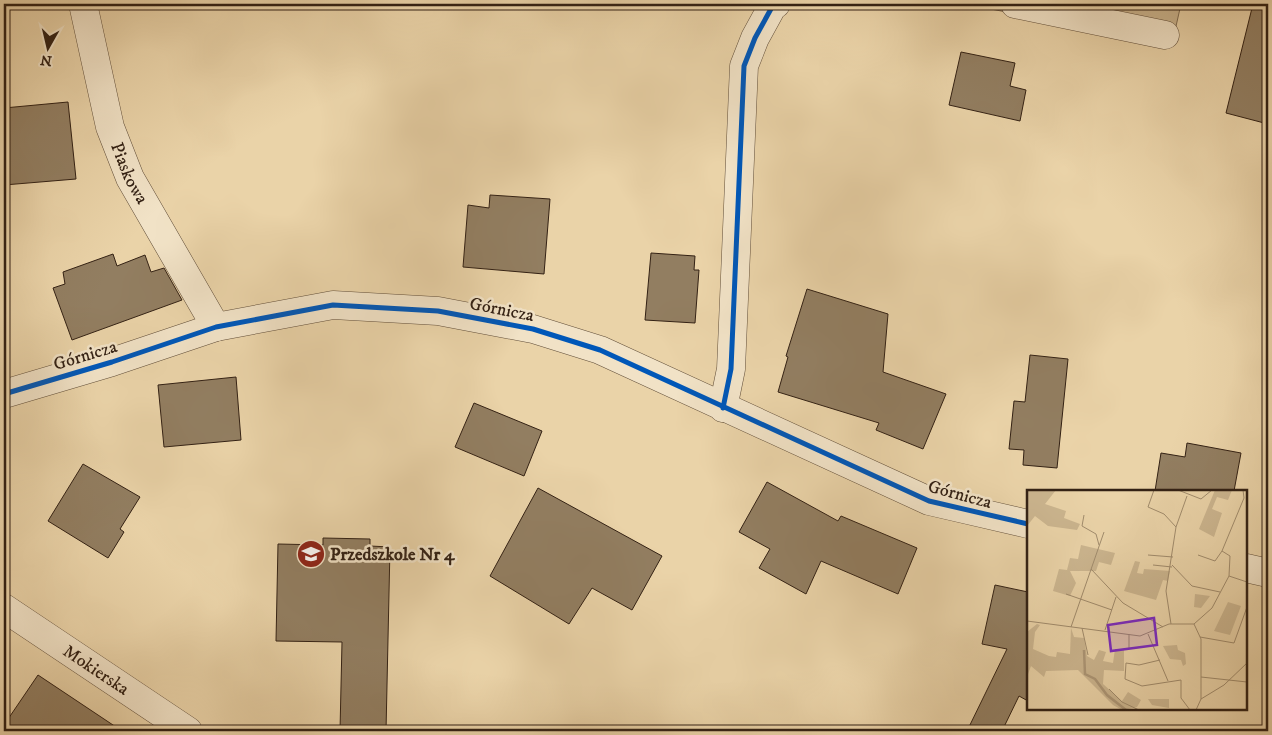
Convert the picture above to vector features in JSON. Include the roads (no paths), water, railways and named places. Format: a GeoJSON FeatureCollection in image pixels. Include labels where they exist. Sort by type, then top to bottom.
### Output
{"type":"FeatureCollection","features":[{"type":"Feature","properties":{"kind":"street","name":"Piaskowa"},"geometry":{"type":"LineString","coordinates":[[83,4],[110,127],[130,178],[216,328]]}},
{"type":"Feature","properties":{"kind":"street"},"geometry":{"type":"LineString","coordinates":[[723,408],[731,369],[744,66],[755,38],[772,7],[776,4]]}},
{"type":"Feature","properties":{"kind":"street"},"geometry":{"type":"LineString","coordinates":[[1015,4],[1165,35]]}},
{"type":"Feature","properties":{"kind":"street","name":"Górnicza"},"geometry":{"type":"LineString","coordinates":[[4,394],[112,362],[216,328],[332,305],[438,311],[533,329],[600,350],[929,501],[1027,524]]}},
{"type":"Feature","properties":{"kind":"street"},"geometry":{"type":"LineString","coordinates":[[1247,568],[1268,573]]}},
{"type":"Feature","properties":{"kind":"street","name":"Mokierska"},"geometry":{"type":"LineString","coordinates":[[4,608],[188,731]]}},
{"type":"Feature","properties":{"kind":"place","name":"Przedszkole Nr 4"},"geometry":{"type":"Point","coordinates":[311,554]}}]}
